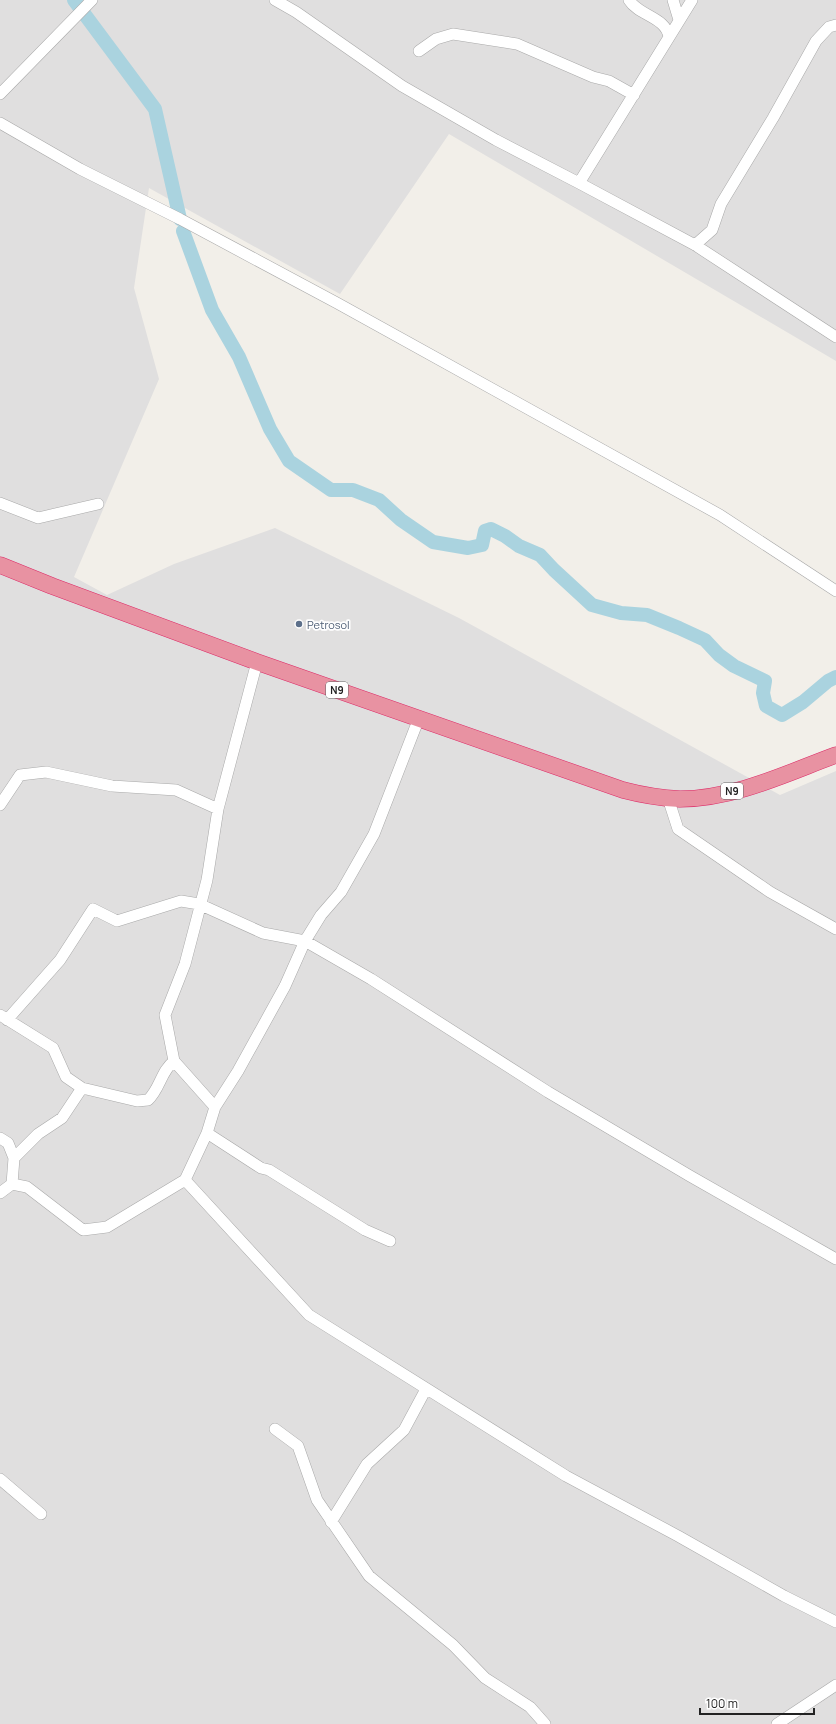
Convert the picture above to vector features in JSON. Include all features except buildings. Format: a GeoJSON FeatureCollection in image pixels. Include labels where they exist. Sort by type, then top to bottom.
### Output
{"type":"FeatureCollection","features":[{"type":"Feature","properties":{"kind":"highway","name":"N9"},"geometry":{"type":"LineString","coordinates":[[0,565],[52,586],[257,662],[623,790],[655,797],[706,797],[738,790],[836,755]]}},
{"type":"Feature","properties":{"kind":"highway","name":"N9"},"geometry":{"type":"LineString","coordinates":[[0,576],[52,586]]}},
{"type":"Feature","properties":{"kind":"street"},"geometry":{"type":"LineString","coordinates":[[275,0],[296,12],[402,86],[496,140],[695,246],[836,337]]}},
{"type":"Feature","properties":{"kind":"street"},"geometry":{"type":"LineString","coordinates":[[629,0],[641,12],[660,22],[668,32],[669,37]]}},
{"type":"Feature","properties":{"kind":"street"},"geometry":{"type":"LineString","coordinates":[[673,0],[680,20]]}},
{"type":"Feature","properties":{"kind":"street"},"geometry":{"type":"LineString","coordinates":[[579,183],[692,0]]}},
{"type":"Feature","properties":{"kind":"street"},"geometry":{"type":"LineString","coordinates":[[0,94],[84,7]]}},
{"type":"Feature","properties":{"kind":"street"},"geometry":{"type":"LineString","coordinates":[[695,246],[712,230],[721,204],[773,118],[816,41],[830,27],[836,25]]}},
{"type":"Feature","properties":{"kind":"street"},"geometry":{"type":"LineString","coordinates":[[419,51],[436,39],[453,34],[517,44],[593,77],[610,81],[634,95]]}},
{"type":"Feature","properties":{"kind":"street"},"geometry":{"type":"LineString","coordinates":[[0,123],[80,169],[180,219],[330,299],[714,511],[836,591]]}},
{"type":"Feature","properties":{"kind":"street"},"geometry":{"type":"LineString","coordinates":[[0,503],[38,518],[98,504]]}},
{"type":"Feature","properties":{"kind":"street"},"geometry":{"type":"LineString","coordinates":[[215,1107],[174,1061],[165,1015],[185,964],[199,904],[207,880],[218,809],[257,662]]}},
{"type":"Feature","properties":{"kind":"street"},"geometry":{"type":"LineString","coordinates":[[0,1193],[12,1184],[27,1187],[83,1230],[107,1227],[185,1180],[206,1133],[215,1107],[238,1071],[285,986],[305,941],[321,915],[341,892],[374,834],[419,718]]}},
{"type":"Feature","properties":{"kind":"street"},"geometry":{"type":"LineString","coordinates":[[0,805],[20,775],[46,772],[112,786],[176,790],[218,809]]}},
{"type":"Feature","properties":{"kind":"street"},"geometry":{"type":"LineString","coordinates":[[668,798],[678,829],[770,892],[836,929]]}},
{"type":"Feature","properties":{"kind":"street"},"geometry":{"type":"LineString","coordinates":[[174,1061],[167,1066],[157,1088],[148,1100],[137,1101],[82,1088],[66,1077],[53,1048],[4,1017],[60,960],[93,909],[116,921],[181,901],[199,904],[263,933],[305,941],[371,979],[548,1092],[690,1176],[836,1259]]}},
{"type":"Feature","properties":{"kind":"street"},"geometry":{"type":"LineString","coordinates":[[14,1158],[38,1134],[62,1118],[82,1088]]}},
{"type":"Feature","properties":{"kind":"street"},"geometry":{"type":"LineString","coordinates":[[206,1133],[261,1168],[269,1170],[365,1230],[390,1241]]}},
{"type":"Feature","properties":{"kind":"street"},"geometry":{"type":"LineString","coordinates":[[0,1138],[8,1143],[14,1158],[12,1184]]}},
{"type":"Feature","properties":{"kind":"street"},"geometry":{"type":"LineString","coordinates":[[185,1180],[309,1315],[566,1476],[678,1536],[784,1596],[836,1622]]}},
{"type":"Feature","properties":{"kind":"street"},"geometry":{"type":"LineString","coordinates":[[331,1522],[367,1464],[404,1430],[426,1389]]}},
{"type":"Feature","properties":{"kind":"street"},"geometry":{"type":"LineString","coordinates":[[275,1429],[298,1446],[317,1500],[369,1576],[453,1645],[485,1678],[530,1708],[545,1724]]}},
{"type":"Feature","properties":{"kind":"street"},"geometry":{"type":"LineString","coordinates":[[0,1479],[41,1514]]}},
{"type":"Feature","properties":{"kind":"street"},"geometry":{"type":"LineString","coordinates":[[777,1724],[836,1685]]}},
{"type":"Feature","properties":{"kind":"shaded area"},"geometry":{"type":"Polygon","coordinates":[[[0,0],[836,0],[836,361],[449,134],[340,294],[149,188],[134,288],[159,379],[74,577],[107,595],[174,564],[275,528],[459,618],[780,795],[836,771],[836,1724],[0,1724],[0,0]]]}},
{"type":"Feature","properties":{"kind":"waterway"},"geometry":{"type":"LineString","coordinates":[[74,0],[155,109],[180,219]]}},
{"type":"Feature","properties":{"kind":"waterway"},"geometry":{"type":"LineString","coordinates":[[183,231],[212,310],[239,357],[270,429],[289,461],[331,490],[353,490],[379,500],[401,520],[433,542],[468,548],[482,545],[485,531],[491,529],[505,536],[519,546],[540,555],[592,605],[621,613],[647,615],[705,640],[719,655],[734,666],[765,681],[763,693],[766,706],[782,715],[803,702],[828,681],[836,677]]}},
{"type":"Feature","properties":{"kind":"place","name":"Petrosol"},"geometry":{"type":"Point","coordinates":[299,624]}}]}
